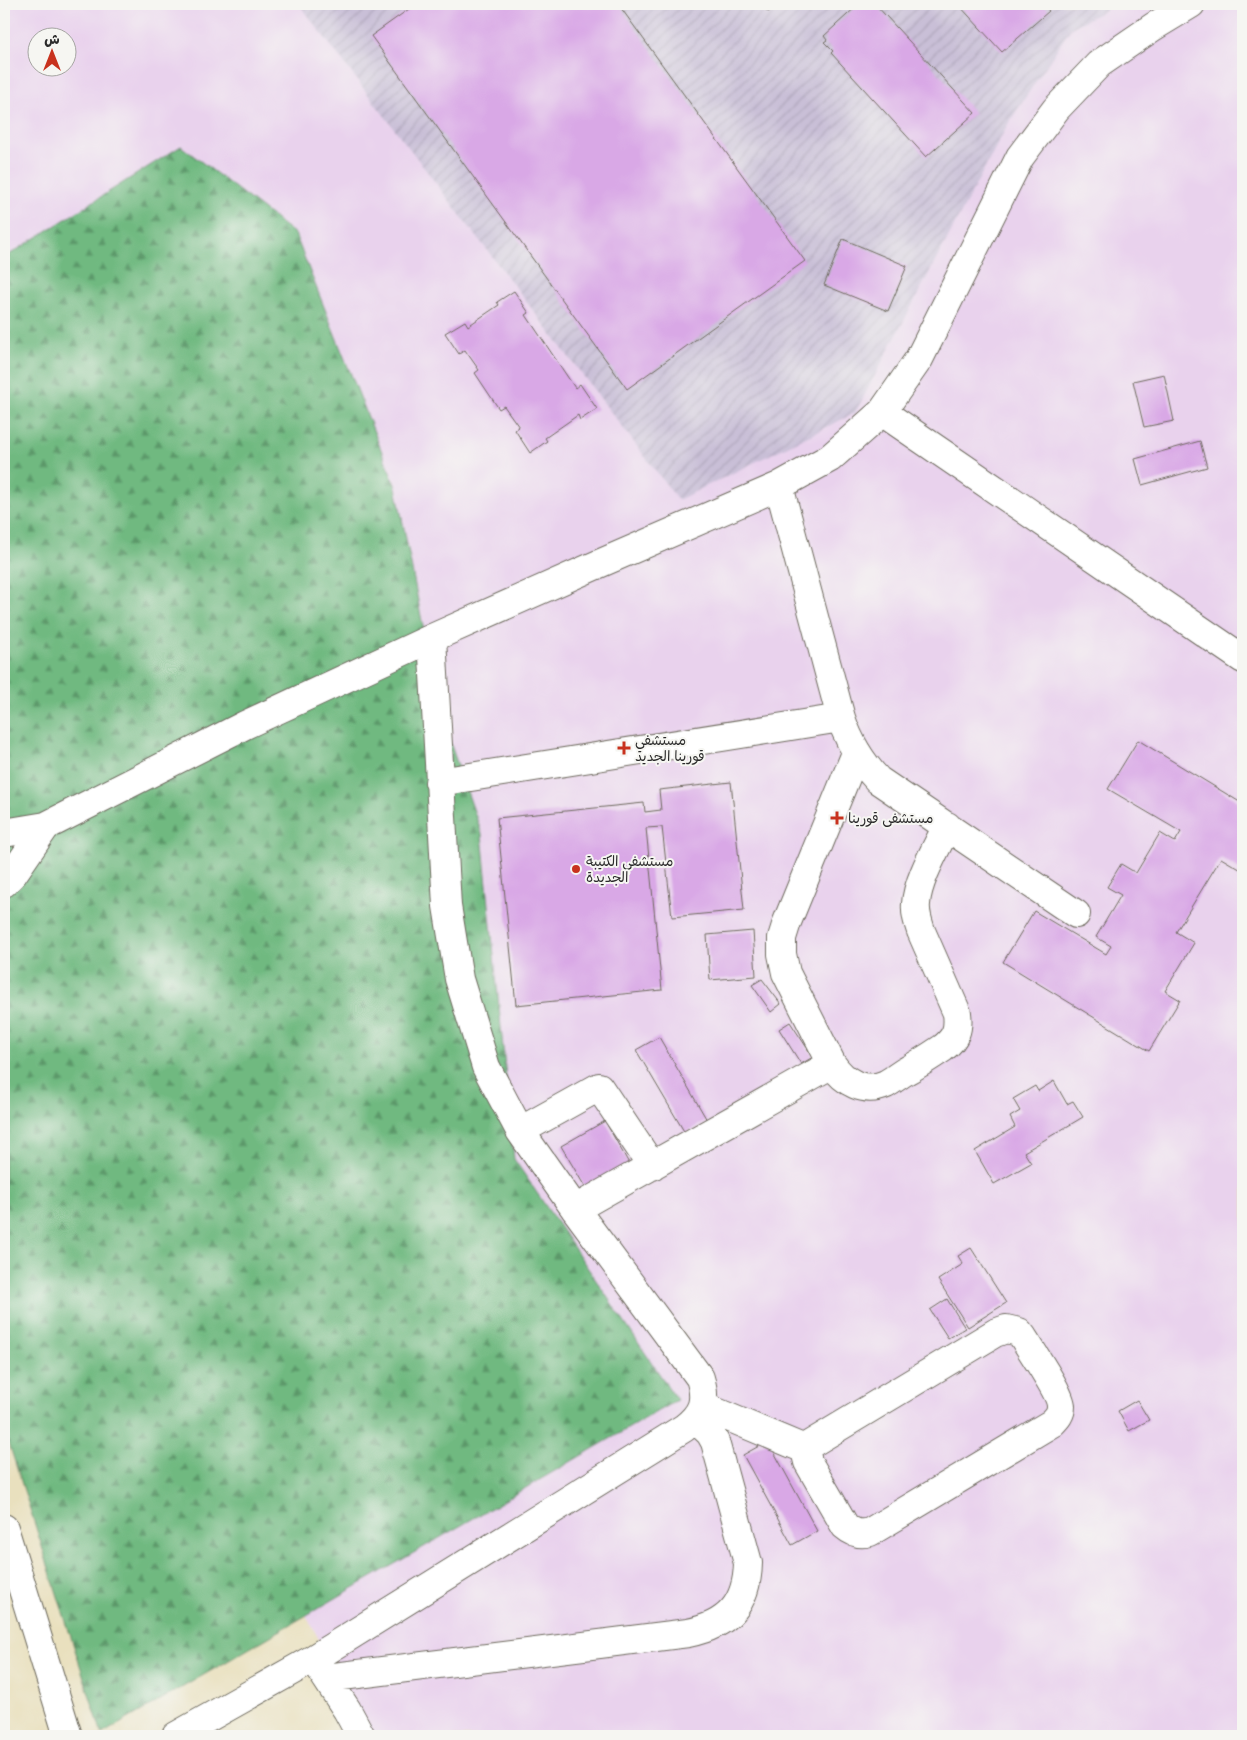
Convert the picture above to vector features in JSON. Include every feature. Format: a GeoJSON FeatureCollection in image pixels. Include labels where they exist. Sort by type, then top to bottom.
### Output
{"type":"FeatureCollection","features":[{"type":"Feature","properties":{"kind":"street"},"geometry":{"type":"LineString","coordinates":[[4,833],[46,826],[244,725],[601,562],[778,486],[830,458],[882,412],[919,359],[1020,157],[1056,108],[1099,64],[1152,27],[1191,4]]}},
{"type":"Feature","properties":{"kind":"street"},"geometry":{"type":"LineString","coordinates":[[882,412],[1243,659]]}},
{"type":"Feature","properties":{"kind":"street"},"geometry":{"type":"LineString","coordinates":[[778,486],[841,718],[847,736],[866,768],[878,780],[1076,914]]}},
{"type":"Feature","properties":{"kind":"street"},"geometry":{"type":"LineString","coordinates":[[176,1736],[320,1668],[684,1428],[699,1413],[704,1392],[700,1378],[520,1131],[486,1067],[458,979],[447,906],[432,638]]}},
{"type":"Feature","properties":{"kind":"street"},"geometry":{"type":"LineString","coordinates":[[439,782],[841,718]]}},
{"type":"Feature","properties":{"kind":"street"},"geometry":{"type":"LineString","coordinates":[[856,753],[782,938],[782,954],[786,973],[832,1064],[848,1082],[860,1086],[873,1087],[884,1084],[943,1048],[951,1042],[956,1033],[958,1023],[956,1013],[921,931],[917,918],[916,904],[917,892],[921,881],[947,826]]}},
{"type":"Feature","properties":{"kind":"street"},"geometry":{"type":"LineString","coordinates":[[4,883],[46,826]]}},
{"type":"Feature","properties":{"kind":"street"},"geometry":{"type":"LineString","coordinates":[[575,1209],[832,1064]]}},
{"type":"Feature","properties":{"kind":"street"},"geometry":{"type":"LineString","coordinates":[[520,1131],[599,1087],[652,1166]]}},
{"type":"Feature","properties":{"kind":"street"},"geometry":{"type":"LineString","coordinates":[[1006,1328],[1019,1332],[1023,1337],[1057,1394],[1061,1405],[1058,1418],[1052,1423],[876,1529],[864,1534],[857,1534],[845,1526],[808,1462],[806,1458],[807,1450],[812,1442],[1006,1328]]}},
{"type":"Feature","properties":{"kind":"street"},"geometry":{"type":"LineString","coordinates":[[699,1413],[807,1450]]}},
{"type":"Feature","properties":{"kind":"street"},"geometry":{"type":"LineString","coordinates":[[320,1668],[688,1633],[702,1630],[728,1616],[744,1592],[748,1578],[748,1562],[715,1442],[706,1429],[699,1413]]}},
{"type":"Feature","properties":{"kind":"street"},"geometry":{"type":"LineString","coordinates":[[4,1528],[68,1736]]}},
{"type":"Feature","properties":{"kind":"street"},"geometry":{"type":"LineString","coordinates":[[320,1668],[361,1736]]}},
{"type":"Feature","properties":{"kind":"shaded area","name":"مستشفي قورينا الجديد"},"geometry":{"type":"Polygon","coordinates":[[[4,4],[1243,4],[1243,1736],[368,1736],[363,1722],[306,1615],[4,1428],[4,4]]]}},
{"type":"Feature","properties":{"kind":"shaded area"},"geometry":{"type":"Polygon","coordinates":[[[299,4],[1116,4],[1071,28],[1008,124],[855,413],[678,500],[299,4]]]}},
{"type":"Feature","properties":{"kind":"green space"},"geometry":{"type":"Polygon","coordinates":[[[181,146],[295,234],[396,487],[440,714],[482,834],[514,1159],[677,1400],[102,1734],[4,1428],[4,258],[181,146]]]}},
{"type":"Feature","properties":{"kind":"building"},"geometry":{"type":"Polygon","coordinates":[[[416,4],[618,4],[805,261],[627,389],[371,36],[416,4]]]}},
{"type":"Feature","properties":{"kind":"building"},"geometry":{"type":"Polygon","coordinates":[[[762,4],[780,4],[768,12],[762,4]]]}},
{"type":"Feature","properties":{"kind":"building"},"geometry":{"type":"Polygon","coordinates":[[[859,4],[875,4],[975,113],[926,157],[831,53],[833,51],[824,42],[827,40],[824,36],[859,4]]]}},
{"type":"Feature","properties":{"kind":"building"},"geometry":{"type":"Polygon","coordinates":[[[958,4],[1043,4],[1049,11],[1002,52],[958,4]]]}},
{"type":"Feature","properties":{"kind":"building"},"geometry":{"type":"Polygon","coordinates":[[[843,239],[907,266],[888,311],[824,285],[843,239]]]}},
{"type":"Feature","properties":{"kind":"building"},"geometry":{"type":"Polygon","coordinates":[[[514,291],[529,313],[526,315],[575,388],[580,384],[597,409],[580,420],[578,415],[545,438],[547,441],[530,453],[515,430],[519,427],[504,406],[499,409],[475,373],[479,370],[465,350],[459,354],[445,333],[465,321],[468,326],[499,305],[497,302],[514,291]]]}},
{"type":"Feature","properties":{"kind":"building"},"geometry":{"type":"Polygon","coordinates":[[[1164,374],[1174,421],[1144,427],[1133,381],[1164,374]]]}},
{"type":"Feature","properties":{"kind":"building"},"geometry":{"type":"Polygon","coordinates":[[[1200,441],[1207,467],[1142,485],[1135,459],[1200,441]]]}},
{"type":"Feature","properties":{"kind":"building"},"geometry":{"type":"Polygon","coordinates":[[[1138,740],[1243,804],[1243,871],[1221,858],[1176,932],[1194,943],[1165,991],[1180,1000],[1149,1051],[1003,962],[1034,911],[1106,954],[1111,946],[1096,937],[1121,895],[1107,887],[1121,864],[1136,873],[1160,833],[1175,842],[1181,832],[1108,789],[1138,740]]]}},
{"type":"Feature","properties":{"kind":"building","name":"مستشفي الكتيبة الجديدة"},"geometry":{"type":"Polygon","coordinates":[[[731,782],[744,910],[672,917],[662,827],[646,828],[662,990],[516,1005],[497,818],[644,803],[645,812],[661,810],[659,790],[731,782]]]}},
{"type":"Feature","properties":{"kind":"building"},"geometry":{"type":"Polygon","coordinates":[[[753,931],[756,976],[710,980],[707,935],[753,931]]]}},
{"type":"Feature","properties":{"kind":"building"},"geometry":{"type":"Polygon","coordinates":[[[762,979],[781,1004],[771,1012],[752,985],[762,979]]]}},
{"type":"Feature","properties":{"kind":"building"},"geometry":{"type":"Polygon","coordinates":[[[790,1022],[813,1057],[801,1064],[779,1029],[790,1022]]]}},
{"type":"Feature","properties":{"kind":"building"},"geometry":{"type":"Polygon","coordinates":[[[659,1037],[707,1120],[685,1133],[636,1050],[659,1037]]]}},
{"type":"Feature","properties":{"kind":"building"},"geometry":{"type":"Polygon","coordinates":[[[1054,1081],[1067,1104],[1073,1101],[1083,1117],[1024,1152],[1031,1163],[994,1184],[975,1151],[1015,1127],[1010,1117],[1020,1111],[1013,1099],[1035,1086],[1038,1091],[1054,1081]]]}},
{"type":"Feature","properties":{"kind":"building"},"geometry":{"type":"Polygon","coordinates":[[[605,1121],[631,1167],[588,1192],[561,1146],[605,1121]]]}},
{"type":"Feature","properties":{"kind":"building"},"geometry":{"type":"Polygon","coordinates":[[[971,1248],[1006,1303],[968,1327],[938,1280],[963,1264],[958,1256],[971,1248]]]}},
{"type":"Feature","properties":{"kind":"building"},"geometry":{"type":"Polygon","coordinates":[[[947,1299],[965,1328],[948,1338],[930,1310],[947,1299]]]}},
{"type":"Feature","properties":{"kind":"building"},"geometry":{"type":"Polygon","coordinates":[[[1137,1400],[1149,1420],[1129,1431],[1118,1411],[1137,1400]]]}},
{"type":"Feature","properties":{"kind":"building"},"geometry":{"type":"Polygon","coordinates":[[[768,1441],[817,1531],[792,1545],[743,1455],[768,1441]]]}},
{"type":"Feature","properties":{"kind":"place","name":"مستشفي قورينا الجديد"},"geometry":{"type":"Point","coordinates":[624,748]}},
{"type":"Feature","properties":{"kind":"place","name":"مستشفى قورينا"},"geometry":{"type":"Point","coordinates":[837,818]}},
{"type":"Feature","properties":{"kind":"place","name":"مستشفي الكتيبة الجديدة"},"geometry":{"type":"Point","coordinates":[576,869]}}]}
